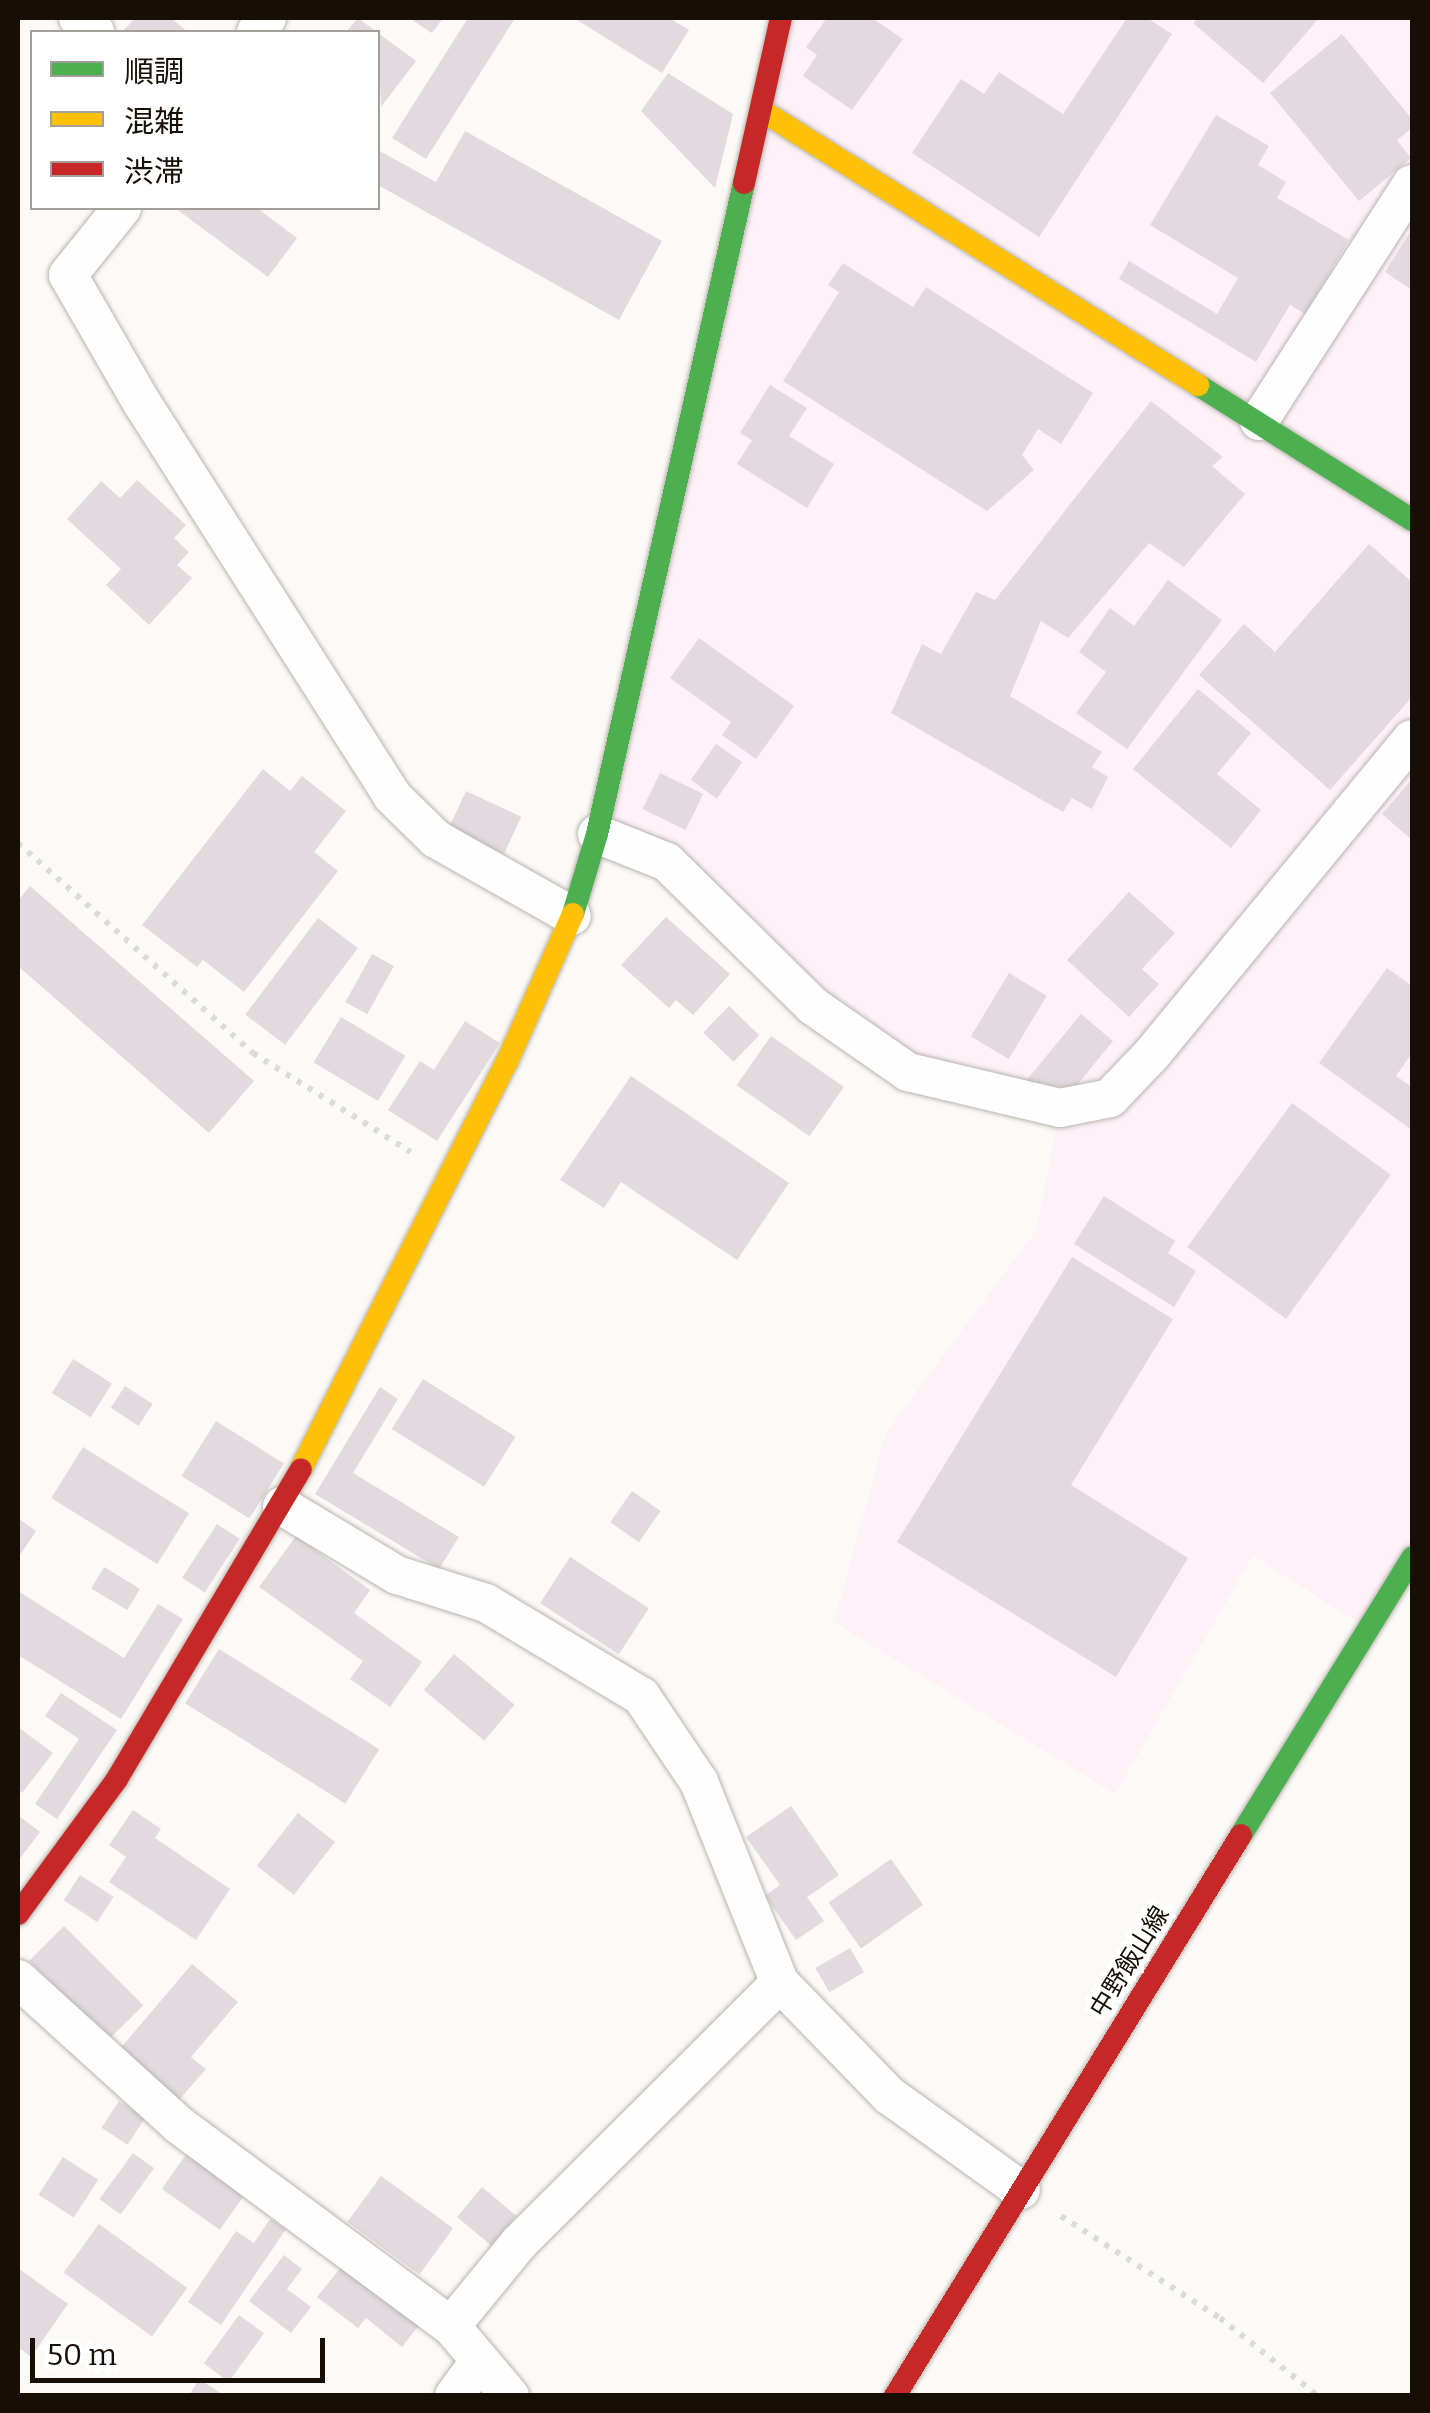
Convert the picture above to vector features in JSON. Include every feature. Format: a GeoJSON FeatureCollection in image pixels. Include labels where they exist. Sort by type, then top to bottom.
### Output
{"type":"FeatureCollection","features":[{"type":"Feature","properties":{"kind":"street"},"geometry":{"type":"LineString","coordinates":[[18,1914],[116,1779],[282,1506],[450,1176],[572,916],[598,834],[764,112],[780,18]]}},
{"type":"Feature","properties":{"kind":"street"},"geometry":{"type":"LineString","coordinates":[[764,112],[1412,520]]}},
{"type":"Feature","properties":{"kind":"street"},"geometry":{"type":"LineString","coordinates":[[1259,421],[1412,184]]}},
{"type":"Feature","properties":{"kind":"street"},"geometry":{"type":"LineString","coordinates":[[120,210],[68,275],[329,698],[392,796],[436,839],[572,916]]}},
{"type":"Feature","properties":{"kind":"street"},"geometry":{"type":"LineString","coordinates":[[598,834],[667,862],[813,1006],[908,1072],[1060,1108],[1110,1098],[1152,1054],[1412,738]]}},
{"type":"Feature","properties":{"kind":"street"},"geometry":{"type":"LineString","coordinates":[[282,1506],[397,1575],[486,1603],[641,1696],[699,1782],[780,1984],[890,2096],[1021,2190]]}},
{"type":"Feature","properties":{"kind":"street","name":"中野飯山線"},"geometry":{"type":"LineString","coordinates":[[894,2396],[1412,1558]]}},
{"type":"Feature","properties":{"kind":"street"},"geometry":{"type":"LineString","coordinates":[[18,1978],[180,2125],[451,2326],[478,2363],[510,2396]]}},
{"type":"Feature","properties":{"kind":"street"},"geometry":{"type":"LineString","coordinates":[[451,2326],[518,2244],[780,1984]]}},
{"type":"Feature","properties":{"kind":"street"},"geometry":{"type":"LineString","coordinates":[[454,2396],[478,2363]]}},
{"type":"Feature","properties":{"kind":"path"},"geometry":{"type":"LineString","coordinates":[[18,843],[253,1054],[450,1176]]}},
{"type":"Feature","properties":{"kind":"path"},"geometry":{"type":"LineString","coordinates":[[1021,2190],[1220,2318],[1318,2396]]}},
{"type":"Feature","properties":{"kind":"shaded area"},"geometry":{"type":"Polygon","coordinates":[[[781,18],[1412,18],[1412,1558],[1368,1629],[1253,1556],[1115,1794],[834,1622],[886,1433],[1037,1229],[1060,1108],[908,1072],[667,862],[597,834],[781,18]]]}},
{"type":"Feature","properties":{"kind":"building"},"geometry":{"type":"Polygon","coordinates":[[[135,18],[171,18],[186,30],[124,30],[135,18]]]}},
{"type":"Feature","properties":{"kind":"building"},"geometry":{"type":"Polygon","coordinates":[[[358,18],[374,30],[348,30],[358,18]]]}},
{"type":"Feature","properties":{"kind":"building"},"geometry":{"type":"Polygon","coordinates":[[[409,18],[443,18],[432,33],[409,18]]]}},
{"type":"Feature","properties":{"kind":"building"},"geometry":{"type":"Polygon","coordinates":[[[468,18],[515,18],[426,159],[392,138],[468,18]]]}},
{"type":"Feature","properties":{"kind":"building"},"geometry":{"type":"Polygon","coordinates":[[[574,18],[669,18],[689,30],[662,73],[574,18]]]}},
{"type":"Feature","properties":{"kind":"building"},"geometry":{"type":"Polygon","coordinates":[[[827,18],[872,18],[903,39],[852,110],[803,76],[817,55],[806,47],[827,18]]]}},
{"type":"Feature","properties":{"kind":"building"},"geometry":{"type":"Polygon","coordinates":[[[1127,18],[1147,18],[1172,34],[1039,237],[912,153],[961,79],[984,94],[999,72],[1063,114],[1127,18]]]}},
{"type":"Feature","properties":{"kind":"building"},"geometry":{"type":"Polygon","coordinates":[[[1198,18],[1319,18],[1263,83],[1193,23],[1198,18]]]}},
{"type":"Feature","properties":{"kind":"building"},"geometry":{"type":"Polygon","coordinates":[[[380,34],[416,61],[381,107],[380,82],[380,34]]]}},
{"type":"Feature","properties":{"kind":"building"},"geometry":{"type":"Polygon","coordinates":[[[1342,34],[1412,119],[1412,128],[1397,140],[1411,158],[1359,201],[1270,93],[1342,34]]]}},
{"type":"Feature","properties":{"kind":"building"},"geometry":{"type":"Polygon","coordinates":[[[668,73],[733,114],[715,188],[641,111],[668,73]]]}},
{"type":"Feature","properties":{"kind":"building"},"geometry":{"type":"Polygon","coordinates":[[[1216,115],[1269,146],[1258,165],[1286,182],[1277,198],[1349,240],[1305,314],[1290,305],[1256,362],[1119,279],[1129,261],[1217,314],[1238,278],[1150,225],[1216,115]]]}},
{"type":"Feature","properties":{"kind":"building"},"geometry":{"type":"Polygon","coordinates":[[[465,131],[662,241],[619,320],[380,186],[380,151],[436,182],[465,131]]]}},
{"type":"Feature","properties":{"kind":"building"},"geometry":{"type":"Polygon","coordinates":[[[178,210],[260,210],[297,238],[268,277],[178,210]]]}},
{"type":"Feature","properties":{"kind":"building"},"geometry":{"type":"Polygon","coordinates":[[[1412,229],[1412,290],[1385,272],[1412,229]]]}},
{"type":"Feature","properties":{"kind":"building"},"geometry":{"type":"Polygon","coordinates":[[[843,263],[913,307],[926,287],[1093,393],[1061,444],[1038,429],[1022,455],[1034,470],[987,511],[783,381],[839,292],[828,285],[843,263]]]}},
{"type":"Feature","properties":{"kind":"building"},"geometry":{"type":"Polygon","coordinates":[[[770,385],[807,408],[789,436],[834,464],[807,508],[737,464],[752,440],[740,433],[770,385]]]}},
{"type":"Feature","properties":{"kind":"building"},"geometry":{"type":"Polygon","coordinates":[[[1151,401],[1223,457],[1212,466],[1245,494],[1184,567],[1149,543],[1068,638],[1041,621],[1010,696],[1102,752],[1092,767],[1108,777],[1092,809],[1072,798],[1063,812],[891,713],[922,644],[941,654],[976,592],[995,600],[1151,401]]]}},
{"type":"Feature","properties":{"kind":"building"},"geometry":{"type":"Polygon","coordinates":[[[137,480],[186,525],[174,538],[189,552],[177,565],[192,578],[149,625],[106,585],[121,569],[67,519],[101,481],[120,498],[137,480]]]}},
{"type":"Feature","properties":{"kind":"building"},"geometry":{"type":"Polygon","coordinates":[[[1369,544],[1412,582],[1412,697],[1330,790],[1199,675],[1244,624],[1275,652],[1369,544]]]}},
{"type":"Feature","properties":{"kind":"building"},"geometry":{"type":"Polygon","coordinates":[[[1168,580],[1222,620],[1127,749],[1076,713],[1106,672],[1079,652],[1110,608],[1134,626],[1168,580]]]}},
{"type":"Feature","properties":{"kind":"building"},"geometry":{"type":"Polygon","coordinates":[[[699,638],[794,706],[756,759],[722,735],[731,722],[670,678],[699,638]]]}},
{"type":"Feature","properties":{"kind":"building"},"geometry":{"type":"Polygon","coordinates":[[[1198,689],[1251,733],[1217,774],[1261,810],[1231,848],[1133,769],[1198,689]]]}},
{"type":"Feature","properties":{"kind":"building"},"geometry":{"type":"Polygon","coordinates":[[[716,744],[742,762],[717,798],[691,780],[716,744]]]}},
{"type":"Feature","properties":{"kind":"building"},"geometry":{"type":"Polygon","coordinates":[[[263,769],[290,791],[302,776],[346,811],[314,852],[338,871],[244,992],[203,960],[197,967],[142,925],[263,769]]]}},
{"type":"Feature","properties":{"kind":"building"},"geometry":{"type":"Polygon","coordinates":[[[660,773],[703,794],[686,830],[642,809],[660,773]]]}},
{"type":"Feature","properties":{"kind":"building"},"geometry":{"type":"Polygon","coordinates":[[[1412,779],[1412,840],[1382,814],[1412,779]]]}},
{"type":"Feature","properties":{"kind":"building"},"geometry":{"type":"Polygon","coordinates":[[[466,791],[521,817],[504,854],[449,828],[466,791]]]}},
{"type":"Feature","properties":{"kind":"building"},"geometry":{"type":"Polygon","coordinates":[[[30,886],[254,1081],[209,1133],[18,966],[18,901],[30,886]]]}},
{"type":"Feature","properties":{"kind":"building"},"geometry":{"type":"Polygon","coordinates":[[[1129,892],[1175,933],[1142,969],[1159,984],[1129,1017],[1067,960],[1129,892]]]}},
{"type":"Feature","properties":{"kind":"building"},"geometry":{"type":"Polygon","coordinates":[[[666,917],[730,974],[693,1015],[676,1000],[669,1008],[621,965],[666,917]]]}},
{"type":"Feature","properties":{"kind":"building"},"geometry":{"type":"Polygon","coordinates":[[[318,918],[358,948],[285,1045],[245,1015],[318,918]]]}},
{"type":"Feature","properties":{"kind":"building"},"geometry":{"type":"Polygon","coordinates":[[[372,954],[394,966],[367,1014],[345,1002],[372,954]]]}},
{"type":"Feature","properties":{"kind":"building"},"geometry":{"type":"Polygon","coordinates":[[[1387,968],[1412,986],[1412,1053],[1396,1076],[1412,1087],[1412,1130],[1319,1063],[1387,968]]]}},
{"type":"Feature","properties":{"kind":"building"},"geometry":{"type":"Polygon","coordinates":[[[1009,973],[1047,996],[1009,1059],[971,1036],[1009,973]]]}},
{"type":"Feature","properties":{"kind":"building"},"geometry":{"type":"Polygon","coordinates":[[[729,1006],[759,1035],[734,1062],[703,1033],[729,1006]]]}},
{"type":"Feature","properties":{"kind":"building"},"geometry":{"type":"Polygon","coordinates":[[[1081,1014],[1113,1041],[1074,1089],[1026,1081],[1081,1014]]]}},
{"type":"Feature","properties":{"kind":"building"},"geometry":{"type":"Polygon","coordinates":[[[341,1017],[405,1056],[378,1101],[314,1062],[341,1017]]]}},
{"type":"Feature","properties":{"kind":"building"},"geometry":{"type":"Polygon","coordinates":[[[465,1021],[500,1043],[437,1141],[388,1110],[420,1061],[434,1070],[465,1021]]]}},
{"type":"Feature","properties":{"kind":"building"},"geometry":{"type":"Polygon","coordinates":[[[771,1036],[844,1087],[809,1136],[737,1085],[771,1036]]]}},
{"type":"Feature","properties":{"kind":"building"},"geometry":{"type":"Polygon","coordinates":[[[631,1076],[789,1183],[737,1260],[621,1182],[604,1208],[560,1180],[631,1076]]]}},
{"type":"Feature","properties":{"kind":"building"},"geometry":{"type":"Polygon","coordinates":[[[1292,1103],[1391,1175],[1286,1319],[1187,1247],[1292,1103]]]}},
{"type":"Feature","properties":{"kind":"building"},"geometry":{"type":"Polygon","coordinates":[[[1104,1196],[1175,1241],[1168,1253],[1196,1271],[1174,1307],[1074,1244],[1104,1196]]]}},
{"type":"Feature","properties":{"kind":"building"},"geometry":{"type":"Polygon","coordinates":[[[1072,1257],[1173,1319],[1071,1485],[1188,1558],[1116,1677],[897,1542],[1072,1257]]]}},
{"type":"Feature","properties":{"kind":"building"},"geometry":{"type":"Polygon","coordinates":[[[73,1359],[112,1383],[91,1417],[52,1393],[73,1359]]]}},
{"type":"Feature","properties":{"kind":"building"},"geometry":{"type":"Polygon","coordinates":[[[423,1379],[515,1437],[484,1487],[392,1429],[423,1379]]]}},
{"type":"Feature","properties":{"kind":"building"},"geometry":{"type":"Polygon","coordinates":[[[125,1386],[153,1404],[139,1426],[111,1408],[125,1386]]]}},
{"type":"Feature","properties":{"kind":"building"},"geometry":{"type":"Polygon","coordinates":[[[380,1387],[398,1399],[353,1473],[459,1537],[439,1569],[315,1494],[380,1387]]]}},
{"type":"Feature","properties":{"kind":"building"},"geometry":{"type":"Polygon","coordinates":[[[216,1421],[284,1463],[249,1519],[182,1476],[216,1421]]]}},
{"type":"Feature","properties":{"kind":"building"},"geometry":{"type":"Polygon","coordinates":[[[83,1447],[189,1513],[157,1564],[51,1498],[83,1447]]]}},
{"type":"Feature","properties":{"kind":"building"},"geometry":{"type":"Polygon","coordinates":[[[632,1491],[661,1511],[639,1542],[610,1522],[632,1491]]]}},
{"type":"Feature","properties":{"kind":"building"},"geometry":{"type":"Polygon","coordinates":[[[18,1518],[36,1531],[18,1558],[18,1518]]]}},
{"type":"Feature","properties":{"kind":"building"},"geometry":{"type":"Polygon","coordinates":[[[217,1524],[240,1539],[205,1592],[182,1578],[217,1524]]]}},
{"type":"Feature","properties":{"kind":"building"},"geometry":{"type":"Polygon","coordinates":[[[296,1536],[370,1590],[354,1613],[422,1662],[390,1707],[350,1679],[363,1661],[259,1587],[296,1536]]]}},
{"type":"Feature","properties":{"kind":"building"},"geometry":{"type":"Polygon","coordinates":[[[570,1557],[649,1608],[619,1654],[540,1603],[570,1557]]]}},
{"type":"Feature","properties":{"kind":"building"},"geometry":{"type":"Polygon","coordinates":[[[104,1567],[140,1589],[127,1610],[91,1588],[104,1567]]]}},
{"type":"Feature","properties":{"kind":"building"},"geometry":{"type":"Polygon","coordinates":[[[18,1591],[124,1658],[158,1604],[183,1619],[121,1719],[18,1655],[18,1591]]]}},
{"type":"Feature","properties":{"kind":"building"},"geometry":{"type":"Polygon","coordinates":[[[219,1649],[379,1749],[345,1803],[185,1703],[219,1649]]]}},
{"type":"Feature","properties":{"kind":"building"},"geometry":{"type":"Polygon","coordinates":[[[454,1654],[515,1705],[484,1741],[424,1690],[454,1654]]]}},
{"type":"Feature","properties":{"kind":"building"},"geometry":{"type":"Polygon","coordinates":[[[61,1693],[117,1730],[57,1819],[35,1804],[79,1739],[45,1716],[61,1693]]]}},
{"type":"Feature","properties":{"kind":"building"},"geometry":{"type":"Polygon","coordinates":[[[18,1727],[53,1753],[22,1793],[18,1790],[18,1727]]]}},
{"type":"Feature","properties":{"kind":"building"},"geometry":{"type":"Polygon","coordinates":[[[791,1806],[839,1875],[807,1897],[824,1921],[796,1940],[765,1896],[780,1885],[746,1837],[791,1806]]]}},
{"type":"Feature","properties":{"kind":"building"},"geometry":{"type":"Polygon","coordinates":[[[133,1810],[161,1829],[155,1838],[230,1889],[196,1940],[109,1882],[126,1857],[109,1845],[133,1810]]]}},
{"type":"Feature","properties":{"kind":"building"},"geometry":{"type":"Polygon","coordinates":[[[298,1813],[335,1842],[294,1895],[257,1866],[298,1813]]]}},
{"type":"Feature","properties":{"kind":"building"},"geometry":{"type":"Polygon","coordinates":[[[18,1815],[40,1832],[18,1861],[18,1815]]]}},
{"type":"Feature","properties":{"kind":"building"},"geometry":{"type":"Polygon","coordinates":[[[891,1859],[923,1905],[861,1948],[829,1903],[891,1859]]]}},
{"type":"Feature","properties":{"kind":"building"},"geometry":{"type":"Polygon","coordinates":[[[80,1875],[114,1897],[97,1922],[64,1900],[80,1875]]]}},
{"type":"Feature","properties":{"kind":"building"},"geometry":{"type":"Polygon","coordinates":[[[64,1926],[143,2005],[109,2040],[29,1961],[64,1926]]]}},
{"type":"Feature","properties":{"kind":"building"},"geometry":{"type":"Polygon","coordinates":[[[850,1948],[864,1972],[829,1992],[815,1968],[850,1948]]]}},
{"type":"Feature","properties":{"kind":"building"},"geometry":{"type":"Polygon","coordinates":[[[192,1964],[238,2002],[191,2057],[206,2069],[179,2100],[119,2050],[192,1964]]]}},
{"type":"Feature","properties":{"kind":"building"},"geometry":{"type":"Polygon","coordinates":[[[119,2101],[145,2118],[128,2145],[102,2128],[119,2101]]]}},
{"type":"Feature","properties":{"kind":"building"},"geometry":{"type":"Polygon","coordinates":[[[133,2153],[154,2168],[121,2214],[99,2199],[133,2153]]]}},
{"type":"Feature","properties":{"kind":"building"},"geometry":{"type":"Polygon","coordinates":[[[187,2153],[245,2194],[220,2230],[162,2189],[187,2153]]]}},
{"type":"Feature","properties":{"kind":"building"},"geometry":{"type":"Polygon","coordinates":[[[63,2157],[98,2180],[74,2218],[38,2195],[63,2157]]]}},
{"type":"Feature","properties":{"kind":"building"},"geometry":{"type":"Polygon","coordinates":[[[381,2176],[453,2228],[419,2274],[347,2222],[381,2176]]]}},
{"type":"Feature","properties":{"kind":"building"},"geometry":{"type":"Polygon","coordinates":[[[482,2187],[516,2216],[491,2246],[457,2217],[482,2187]]]}},
{"type":"Feature","properties":{"kind":"building"},"geometry":{"type":"Polygon","coordinates":[[[270,2219],[286,2229],[221,2325],[188,2302],[236,2231],[254,2243],[270,2219]]]}},
{"type":"Feature","properties":{"kind":"building"},"geometry":{"type":"Polygon","coordinates":[[[99,2224],[187,2288],[152,2337],[64,2273],[99,2224]]]}},
{"type":"Feature","properties":{"kind":"building"},"geometry":{"type":"Polygon","coordinates":[[[284,2255],[302,2269],[287,2289],[311,2307],[291,2333],[249,2301],[284,2255]]]}},
{"type":"Feature","properties":{"kind":"building"},"geometry":{"type":"Polygon","coordinates":[[[342,2266],[419,2325],[402,2347],[366,2318],[358,2328],[317,2297],[342,2266]]]}},
{"type":"Feature","properties":{"kind":"building"},"geometry":{"type":"Polygon","coordinates":[[[18,2268],[68,2304],[31,2357],[18,2347],[18,2268]]]}},
{"type":"Feature","properties":{"kind":"building"},"geometry":{"type":"Polygon","coordinates":[[[239,2315],[264,2333],[229,2382],[204,2364],[239,2315]]]}},
{"type":"Feature","properties":{"kind":"building"},"geometry":{"type":"Polygon","coordinates":[[[199,2379],[225,2396],[189,2396],[199,2379]]]}},
{"type":"Feature","properties":{"kind":"traffic: fast"},"geometry":{"type":"LineString","coordinates":[[573,914],[597,834],[744,183]]}},
{"type":"Feature","properties":{"kind":"traffic: fast"},"geometry":{"type":"LineString","coordinates":[[1198,385],[1412,520]]}},
{"type":"Feature","properties":{"kind":"traffic: fast"},"geometry":{"type":"LineString","coordinates":[[1241,1835],[1412,1558]]}},
{"type":"Feature","properties":{"kind":"traffic: slow"},"geometry":{"type":"LineString","coordinates":[[764,112],[1198,385]]}},
{"type":"Feature","properties":{"kind":"traffic: slow"},"geometry":{"type":"LineString","coordinates":[[301,1469],[507,1062],[573,914]]}},
{"type":"Feature","properties":{"kind":"traffic: jam"},"geometry":{"type":"LineString","coordinates":[[744,183],[781,18]]}},
{"type":"Feature","properties":{"kind":"traffic: jam"},"geometry":{"type":"LineString","coordinates":[[18,1914],[117,1779],[301,1469]]}},
{"type":"Feature","properties":{"kind":"traffic: jam"},"geometry":{"type":"LineString","coordinates":[[895,2396],[1241,1835]]}}]}
